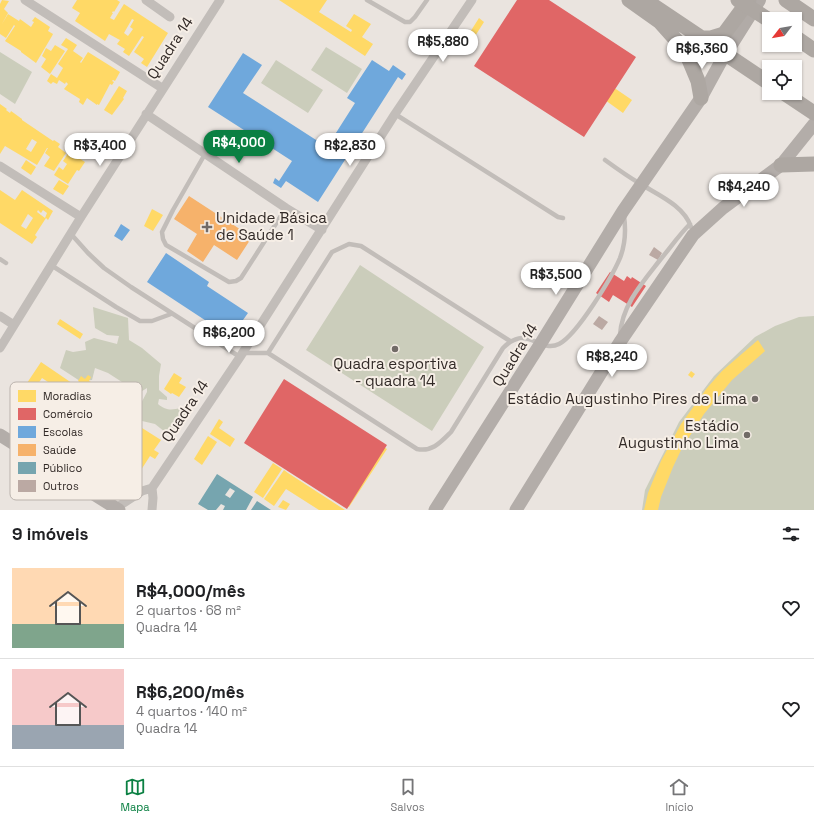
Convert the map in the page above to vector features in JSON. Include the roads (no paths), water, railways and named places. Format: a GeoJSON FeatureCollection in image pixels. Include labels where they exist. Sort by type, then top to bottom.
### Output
{"type":"FeatureCollection","features":[{"type":"Feature","properties":{"kind":"highway"},"geometry":{"type":"LineString","coordinates":[[629,0],[660,22],[685,50],[698,81],[701,98]]}},
{"type":"Feature","properties":{"kind":"highway"},"geometry":{"type":"LineString","coordinates":[[645,0],[762,78]]}},
{"type":"Feature","properties":{"kind":"highway"},"geometry":{"type":"LineString","coordinates":[[738,0],[762,15]]}},
{"type":"Feature","properties":{"kind":"highway"},"geometry":{"type":"LineString","coordinates":[[702,38],[711,38],[724,34],[749,0]]}},
{"type":"Feature","properties":{"kind":"highway"},"geometry":{"type":"LineString","coordinates":[[786,0],[814,19]]}},
{"type":"Feature","properties":{"kind":"highway"},"geometry":{"type":"LineString","coordinates":[[802,42],[814,50]]}},
{"type":"Feature","properties":{"kind":"highway"},"geometry":{"type":"LineString","coordinates":[[794,100],[814,113]]}},
{"type":"Feature","properties":{"kind":"highway"},"geometry":{"type":"LineString","coordinates":[[781,165],[814,164]]}},
{"type":"Feature","properties":{"kind":"main road"},"geometry":{"type":"LineString","coordinates":[[725,54],[759,0]]}},
{"type":"Feature","properties":{"kind":"main road","name":"Quadra 14"},"geometry":{"type":"LineString","coordinates":[[435,510],[640,184],[701,98],[725,54]]}},
{"type":"Feature","properties":{"kind":"main road"},"geometry":{"type":"LineString","coordinates":[[516,510],[692,229],[781,165],[814,124]]}},
{"type":"Feature","properties":{"kind":"main road"},"geometry":{"type":"LineString","coordinates":[[0,435],[10,441]]}},
{"type":"Feature","properties":{"kind":"main road"},"geometry":{"type":"LineString","coordinates":[[103,500],[117,509]]}},
{"type":"Feature","properties":{"kind":"street"},"geometry":{"type":"LineString","coordinates":[[25,0],[162,88]]}},
{"type":"Feature","properties":{"kind":"street"},"geometry":{"type":"LineString","coordinates":[[146,0],[170,17]]}},
{"type":"Feature","properties":{"kind":"street","name":"Quadra 14"},"geometry":{"type":"LineString","coordinates":[[0,348],[162,88],[220,0]]}},
{"type":"Feature","properties":{"kind":"street","name":"Quadra 14"},"geometry":{"type":"LineString","coordinates":[[152,488],[241,355],[396,114],[472,0]]}},
{"type":"Feature","properties":{"kind":"street"},"geometry":{"type":"LineString","coordinates":[[146,114],[286,208],[322,230]]}},
{"type":"Feature","properties":{"kind":"street"},"geometry":{"type":"LineString","coordinates":[[0,166],[81,217]]}},
{"type":"Feature","properties":{"kind":"street"},"geometry":{"type":"LineString","coordinates":[[0,316],[14,325]]}},
{"type":"Feature","properties":{"kind":"street"},"geometry":{"type":"LineString","coordinates":[[142,491],[152,488],[152,510]]}},
{"type":"Feature","properties":{"kind":"street"},"geometry":{"type":"LineString","coordinates":[[142,491],[153,498]]}},
{"type":"Feature","properties":{"kind":"street"},"geometry":{"type":"LineString","coordinates":[[117,509],[130,500]]}},
{"type":"Feature","properties":{"kind":"lane"},"geometry":{"type":"LineString","coordinates":[[367,0],[405,22],[410,22],[427,0]]}},
{"type":"Feature","properties":{"kind":"lane"},"geometry":{"type":"LineString","coordinates":[[396,114],[558,217],[563,218]]}},
{"type":"Feature","properties":{"kind":"lane"},"geometry":{"type":"LineString","coordinates":[[205,154],[162,232],[162,239],[166,245],[229,282],[236,281],[241,278],[286,208]]}},
{"type":"Feature","properties":{"kind":"lane"},"geometry":{"type":"LineString","coordinates":[[605,160],[640,184],[662,196],[684,215],[692,229]]}},
{"type":"Feature","properties":{"kind":"lane"},"geometry":{"type":"LineString","coordinates":[[70,234],[104,268],[172,314],[241,355],[268,353],[404,441],[417,449],[424,450],[431,449],[440,444],[451,432],[503,348],[510,341],[516,338],[528,338],[553,346],[565,340],[593,306],[610,279],[620,257],[624,244],[626,226],[623,211]]}},
{"type":"Feature","properties":{"kind":"lane"},"geometry":{"type":"LineString","coordinates":[[268,353],[332,252],[349,244],[361,246],[510,341]]}},
{"type":"Feature","properties":{"kind":"lane"},"geometry":{"type":"LineString","coordinates":[[0,259],[6,264]]}},
{"type":"Feature","properties":{"kind":"lane"},"geometry":{"type":"LineString","coordinates":[[51,265],[140,321],[152,321],[172,314]]}},
{"type":"Feature","properties":{"kind":"place","name":"Unidade Básica de Saúde 1"},"geometry":{"type":"Point","coordinates":[207,227]}},
{"type":"Feature","properties":{"kind":"place","name":"Quadra esportiva - quadra 14"},"geometry":{"type":"Point","coordinates":[395,349]}},
{"type":"Feature","properties":{"kind":"place","name":"Estádio Augustinho Pires de Lima"},"geometry":{"type":"Point","coordinates":[755,399]}},
{"type":"Feature","properties":{"kind":"place","name":"Estádio Augustinho Lima"},"geometry":{"type":"Point","coordinates":[747,435]}}]}
